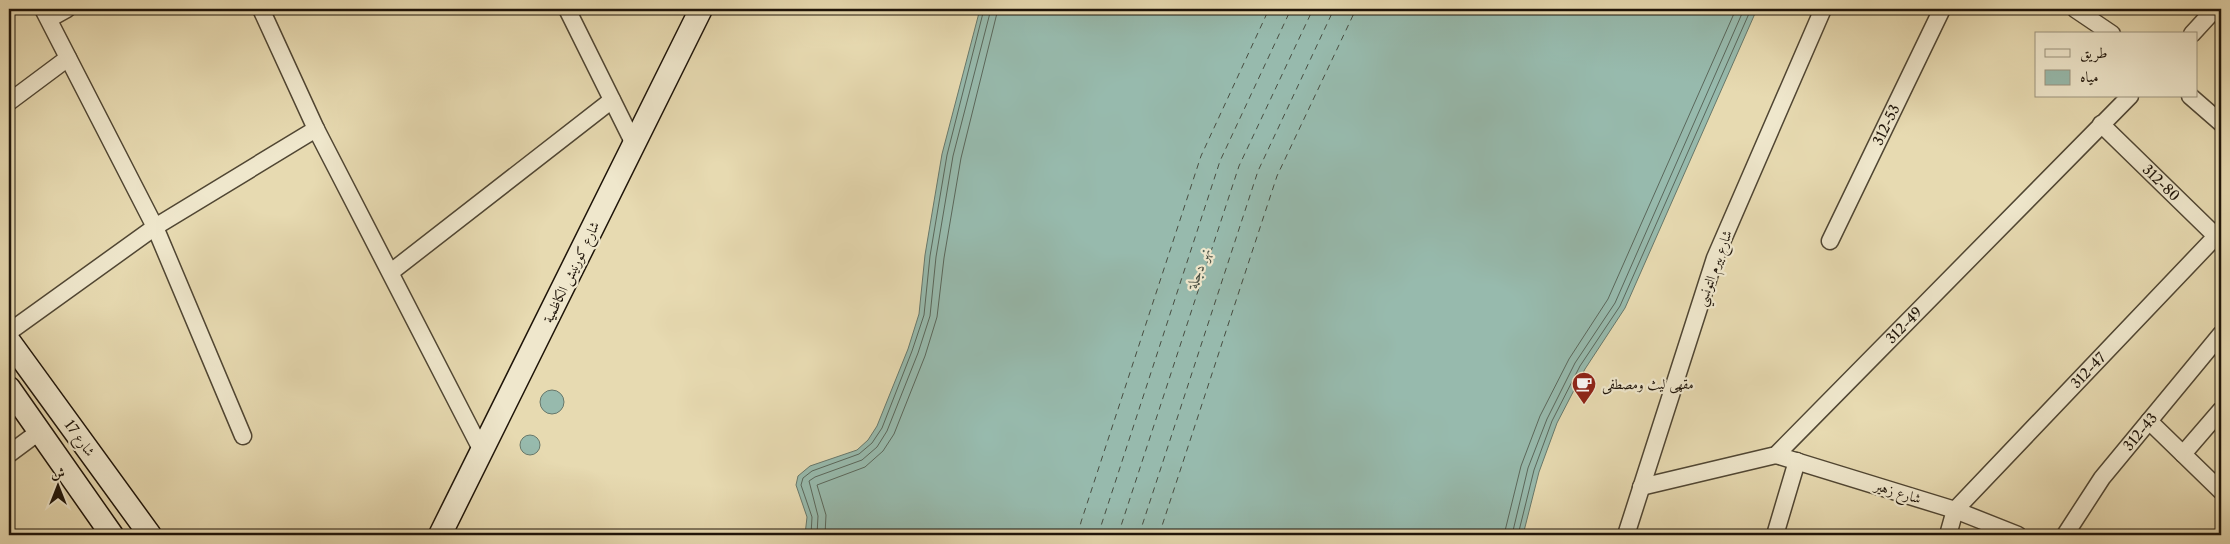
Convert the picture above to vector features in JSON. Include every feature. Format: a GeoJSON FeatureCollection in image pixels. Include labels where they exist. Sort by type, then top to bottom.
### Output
{"type":"FeatureCollection","features":[{"type":"Feature","properties":{"kind":"street"},"geometry":{"type":"LineString","coordinates":[[67,9],[46,14],[155,228],[243,436]]}},
{"type":"Feature","properties":{"kind":"street"},"geometry":{"type":"LineString","coordinates":[[261,9],[316,129],[482,450]]}},
{"type":"Feature","properties":{"kind":"street"},"geometry":{"type":"LineString","coordinates":[[567,9],[634,144]]}},
{"type":"Feature","properties":{"kind":"street","name":"شارع كورنيش الكاظمية"},"geometry":{"type":"LineString","coordinates":[[440,535],[701,9]]}},
{"type":"Feature","properties":{"kind":"street","name":"شارع بيرم التونسي"},"geometry":{"type":"LineString","coordinates":[[1626,535],[1715,258],[1822,9]]}},
{"type":"Feature","properties":{"kind":"street","name":"312-53"},"geometry":{"type":"LineString","coordinates":[[1830,241],[1942,9]]}},
{"type":"Feature","properties":{"kind":"street"},"geometry":{"type":"LineString","coordinates":[[2075,9],[2109,32]]}},
{"type":"Feature","properties":{"kind":"street"},"geometry":{"type":"LineString","coordinates":[[2194,32],[2215,9]]}},
{"type":"Feature","properties":{"kind":"street"},"geometry":{"type":"LineString","coordinates":[[9,102],[68,58]]}},
{"type":"Feature","properties":{"kind":"street","name":"312-49"},"geometry":{"type":"LineString","coordinates":[[1776,454],[2128,98]]}},
{"type":"Feature","properties":{"kind":"street"},"geometry":{"type":"LineString","coordinates":[[2192,98],[2221,123]]}},
{"type":"Feature","properties":{"kind":"street"},"geometry":{"type":"LineString","coordinates":[[391,272],[612,100]]}},
{"type":"Feature","properties":{"kind":"street","name":"312-80"},"geometry":{"type":"LineString","coordinates":[[2101,124],[2220,236]]}},
{"type":"Feature","properties":{"kind":"street"},"geometry":{"type":"LineString","coordinates":[[9,332],[155,228],[316,129]]}},
{"type":"Feature","properties":{"kind":"street","name":"312-47"},"geometry":{"type":"LineString","coordinates":[[1955,510],[2220,236]]}},
{"type":"Feature","properties":{"kind":"street","name":"312-43"},"geometry":{"type":"LineString","coordinates":[[2065,535],[2102,478],[2221,334]]}},
{"type":"Feature","properties":{"kind":"street","name":"شارع 17"},"geometry":{"type":"LineString","coordinates":[[9,342],[150,535]]}},
{"type":"Feature","properties":{"kind":"street","name":"شارع 17"},"geometry":{"type":"LineString","coordinates":[[9,388],[112,535]]}},
{"type":"Feature","properties":{"kind":"street"},"geometry":{"type":"LineString","coordinates":[[2183,454],[2221,410]]}},
{"type":"Feature","properties":{"kind":"street"},"geometry":{"type":"LineString","coordinates":[[2149,421],[2221,491]]}},
{"type":"Feature","properties":{"kind":"street"},"geometry":{"type":"LineString","coordinates":[[9,454],[40,431]]}},
{"type":"Feature","properties":{"kind":"street"},"geometry":{"type":"LineString","coordinates":[[1641,487],[1776,454]]}},
{"type":"Feature","properties":{"kind":"street","name":"شارع زهير"},"geometry":{"type":"LineString","coordinates":[[1776,454],[1955,510],[2018,535]]}},
{"type":"Feature","properties":{"kind":"street"},"geometry":{"type":"LineString","coordinates":[[1775,535],[1797,461]]}},
{"type":"Feature","properties":{"kind":"street"},"geometry":{"type":"LineString","coordinates":[[1948,535],[1955,510]]}},
{"type":"Feature","properties":{"kind":"water","name":"نهر دجلة"},"geometry":{"type":"Polygon","coordinates":[[[980,9],[1757,9],[1625,308],[1585,369],[1557,423],[1539,472],[1523,535],[805,535],[807,517],[796,485],[798,476],[810,466],[857,450],[868,440],[877,426],[908,349],[919,314],[925,255],[942,154],[980,9]]]}},
{"type":"Feature","properties":{"kind":"water"},"geometry":{"type":"Polygon","coordinates":[[[552,390],[561,393],[564,402],[561,411],[552,414],[543,411],[540,402],[543,393],[552,390]]]}},
{"type":"Feature","properties":{"kind":"water"},"geometry":{"type":"Polygon","coordinates":[[[526,435],[534,435],[540,441],[540,449],[534,455],[526,455],[520,449],[520,441],[526,435]]]}},
{"type":"Feature","properties":{"kind":"ferry route"},"geometry":{"type":"LineString","coordinates":[[1078,535],[1201,156],[1269,9]]}},
{"type":"Feature","properties":{"kind":"ferry route"},"geometry":{"type":"LineString","coordinates":[[1098,535],[1220,161],[1291,9]]}},
{"type":"Feature","properties":{"kind":"ferry route"},"geometry":{"type":"LineString","coordinates":[[1118,535],[1239,166],[1313,9]]}},
{"type":"Feature","properties":{"kind":"ferry route"},"geometry":{"type":"LineString","coordinates":[[1139,535],[1258,171],[1334,9]]}},
{"type":"Feature","properties":{"kind":"ferry route"},"geometry":{"type":"LineString","coordinates":[[1159,535],[1277,176],[1356,9]]}},
{"type":"Feature","properties":{"kind":"place","name":"مقهى ليث ومصطفى"},"geometry":{"type":"Point","coordinates":[1584,405]}}]}
